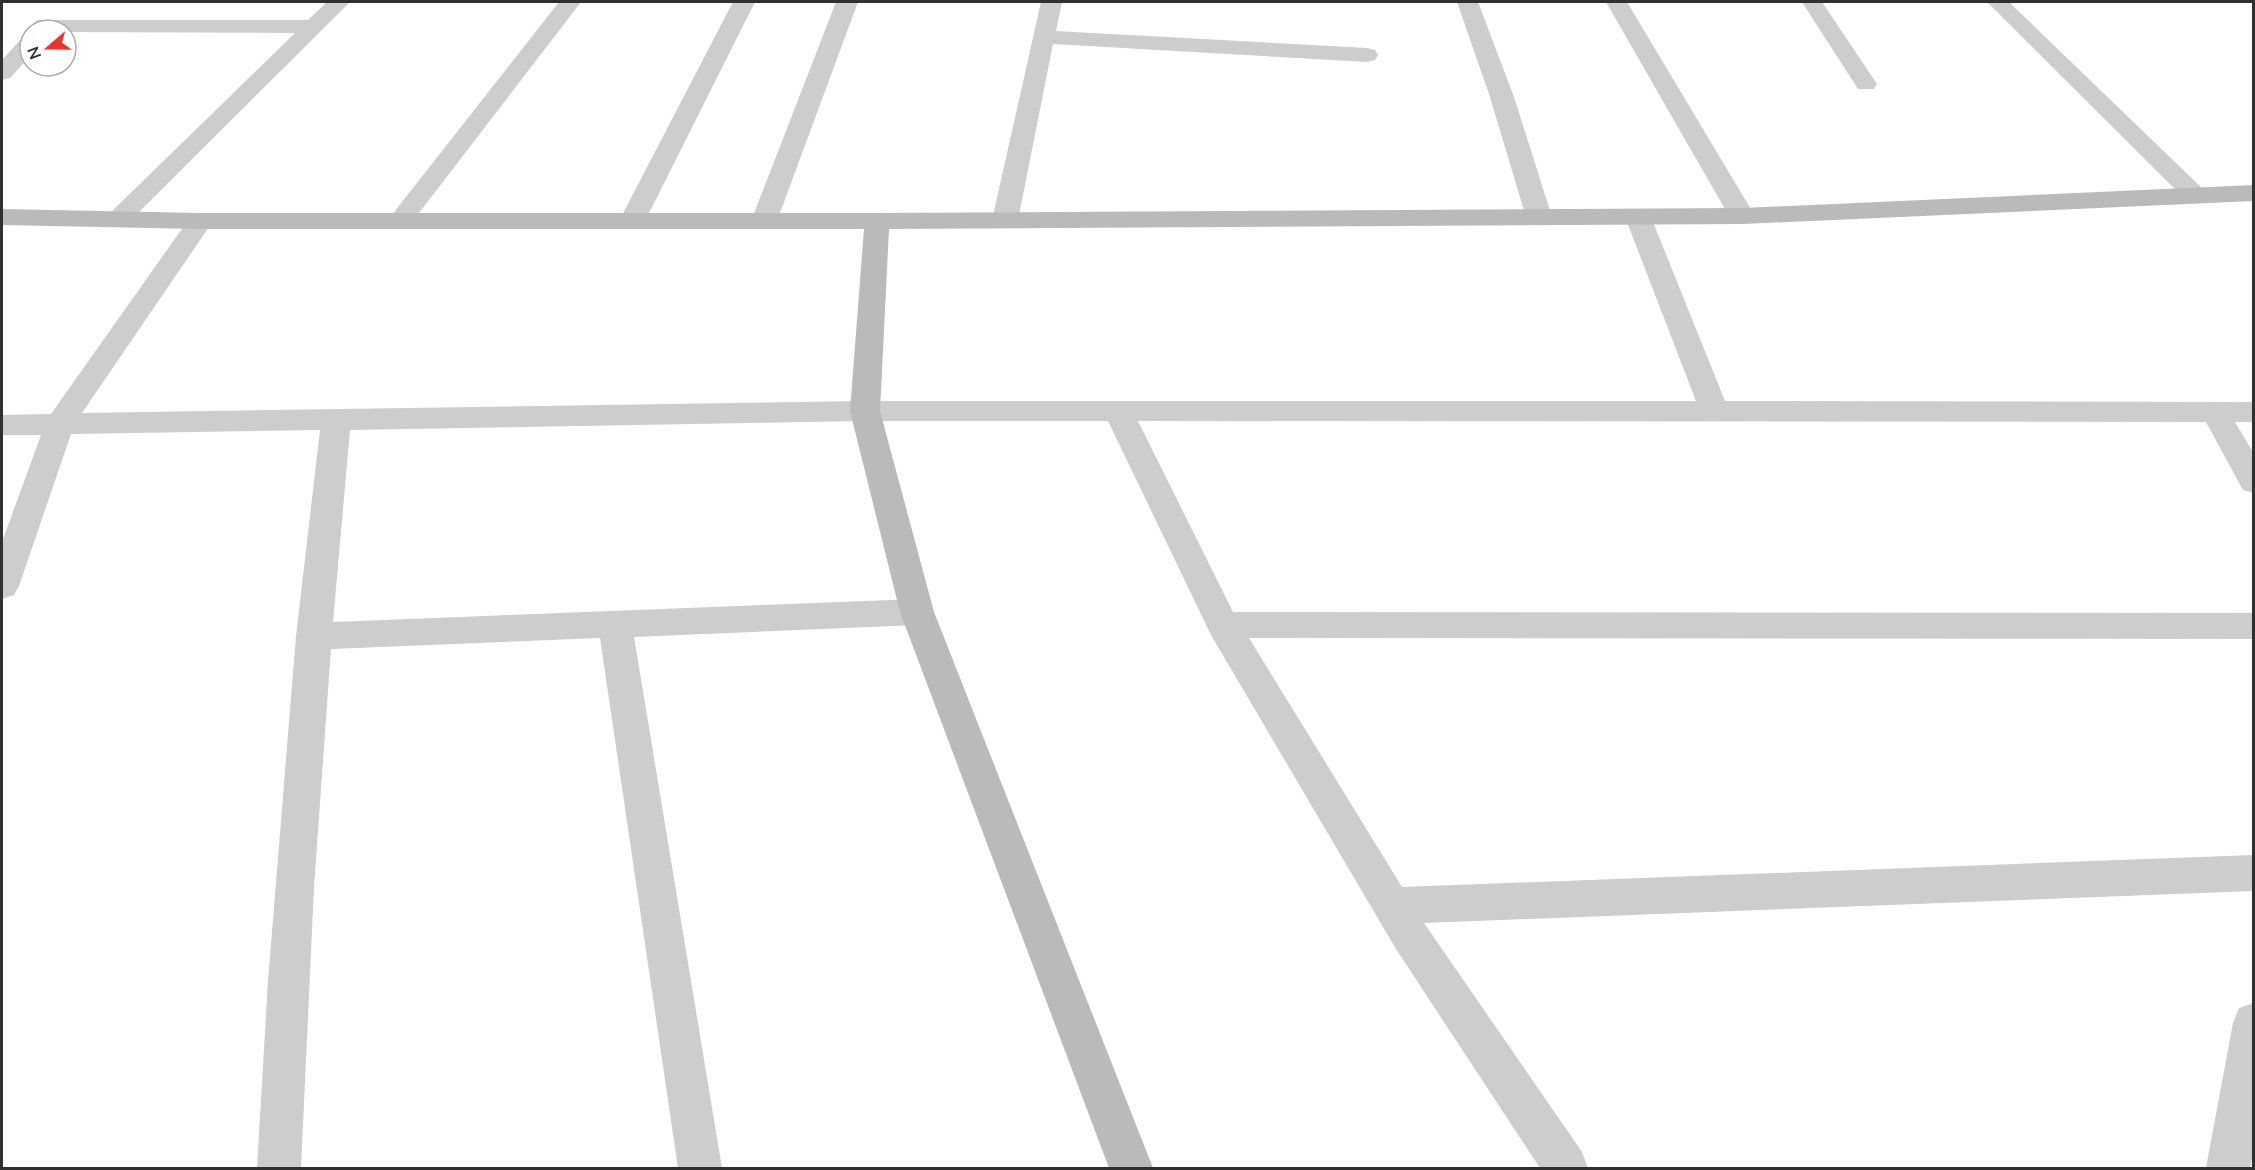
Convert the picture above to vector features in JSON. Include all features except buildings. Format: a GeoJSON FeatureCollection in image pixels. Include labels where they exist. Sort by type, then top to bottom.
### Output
{"type":"FeatureCollection","features":[{"type":"Feature","properties":{"kind":"street"},"geometry":{"type":"LineString","coordinates":[[50,18],[63,2]]}},
{"type":"Feature","properties":{"kind":"street"},"geometry":{"type":"LineString","coordinates":[[118,219],[339,2]]}},
{"type":"Feature","properties":{"kind":"street"},"geometry":{"type":"LineString","coordinates":[[400,220],[570,2]]}},
{"type":"Feature","properties":{"kind":"street"},"geometry":{"type":"LineString","coordinates":[[632,221],[744,2]]}},
{"type":"Feature","properties":{"kind":"street"},"geometry":{"type":"LineString","coordinates":[[764,221],[847,2]]}},
{"type":"Feature","properties":{"kind":"street"},"geometry":{"type":"LineString","coordinates":[[1005,220],[1051,2]]}},
{"type":"Feature","properties":{"kind":"street"},"geometry":{"type":"LineString","coordinates":[[1467,2],[1502,97],[1539,218]]}},
{"type":"Feature","properties":{"kind":"street"},"geometry":{"type":"LineString","coordinates":[[1616,2],[1742,216]]}},
{"type":"Feature","properties":{"kind":"street"},"geometry":{"type":"LineString","coordinates":[[1812,2],[1866,84]]}},
{"type":"Feature","properties":{"kind":"street"},"geometry":{"type":"LineString","coordinates":[[1997,2],[2196,196]]}},
{"type":"Feature","properties":{"kind":"street"},"geometry":{"type":"LineString","coordinates":[[78,27],[315,27]]}},
{"type":"Feature","properties":{"kind":"street"},"geometry":{"type":"LineString","coordinates":[[1042,37],[1367,55]]}},
{"type":"Feature","properties":{"kind":"street"},"geometry":{"type":"LineString","coordinates":[[2,73],[18,56]]}},
{"type":"Feature","properties":{"kind":"street"},"geometry":{"type":"LineString","coordinates":[[2,217],[200,221],[877,221],[1742,216],[2253,193]]}},
{"type":"Feature","properties":{"kind":"street"},"geometry":{"type":"LineString","coordinates":[[1638,217],[1715,413]]}},
{"type":"Feature","properties":{"kind":"street"},"geometry":{"type":"LineString","coordinates":[[2,586],[59,425],[200,221]]}},
{"type":"Feature","properties":{"kind":"street"},"geometry":{"type":"LineString","coordinates":[[877,221],[865,411],[917,612],[1131,1168]]}},
{"type":"Feature","properties":{"kind":"street"},"geometry":{"type":"LineString","coordinates":[[2,425],[865,411],[2216,414],[2253,412]]}},
{"type":"Feature","properties":{"kind":"street"},"geometry":{"type":"LineString","coordinates":[[1118,412],[1223,625],[1393,906],[1566,1168]]}},
{"type":"Feature","properties":{"kind":"street"},"geometry":{"type":"LineString","coordinates":[[2216,414],[2253,482]]}},
{"type":"Feature","properties":{"kind":"street"},"geometry":{"type":"LineString","coordinates":[[279,1168],[286,988],[313,636],[336,421]]}},
{"type":"Feature","properties":{"kind":"street"},"geometry":{"type":"LineString","coordinates":[[313,636],[917,612]]}},
{"type":"Feature","properties":{"kind":"street"},"geometry":{"type":"LineString","coordinates":[[615,625],[700,1168]]}},
{"type":"Feature","properties":{"kind":"street"},"geometry":{"type":"LineString","coordinates":[[1223,625],[2253,626]]}},
{"type":"Feature","properties":{"kind":"street"},"geometry":{"type":"LineString","coordinates":[[1393,906],[2253,873]]}},
{"type":"Feature","properties":{"kind":"street"},"geometry":{"type":"LineString","coordinates":[[2228,1168],[2253,1023]]}}]}
